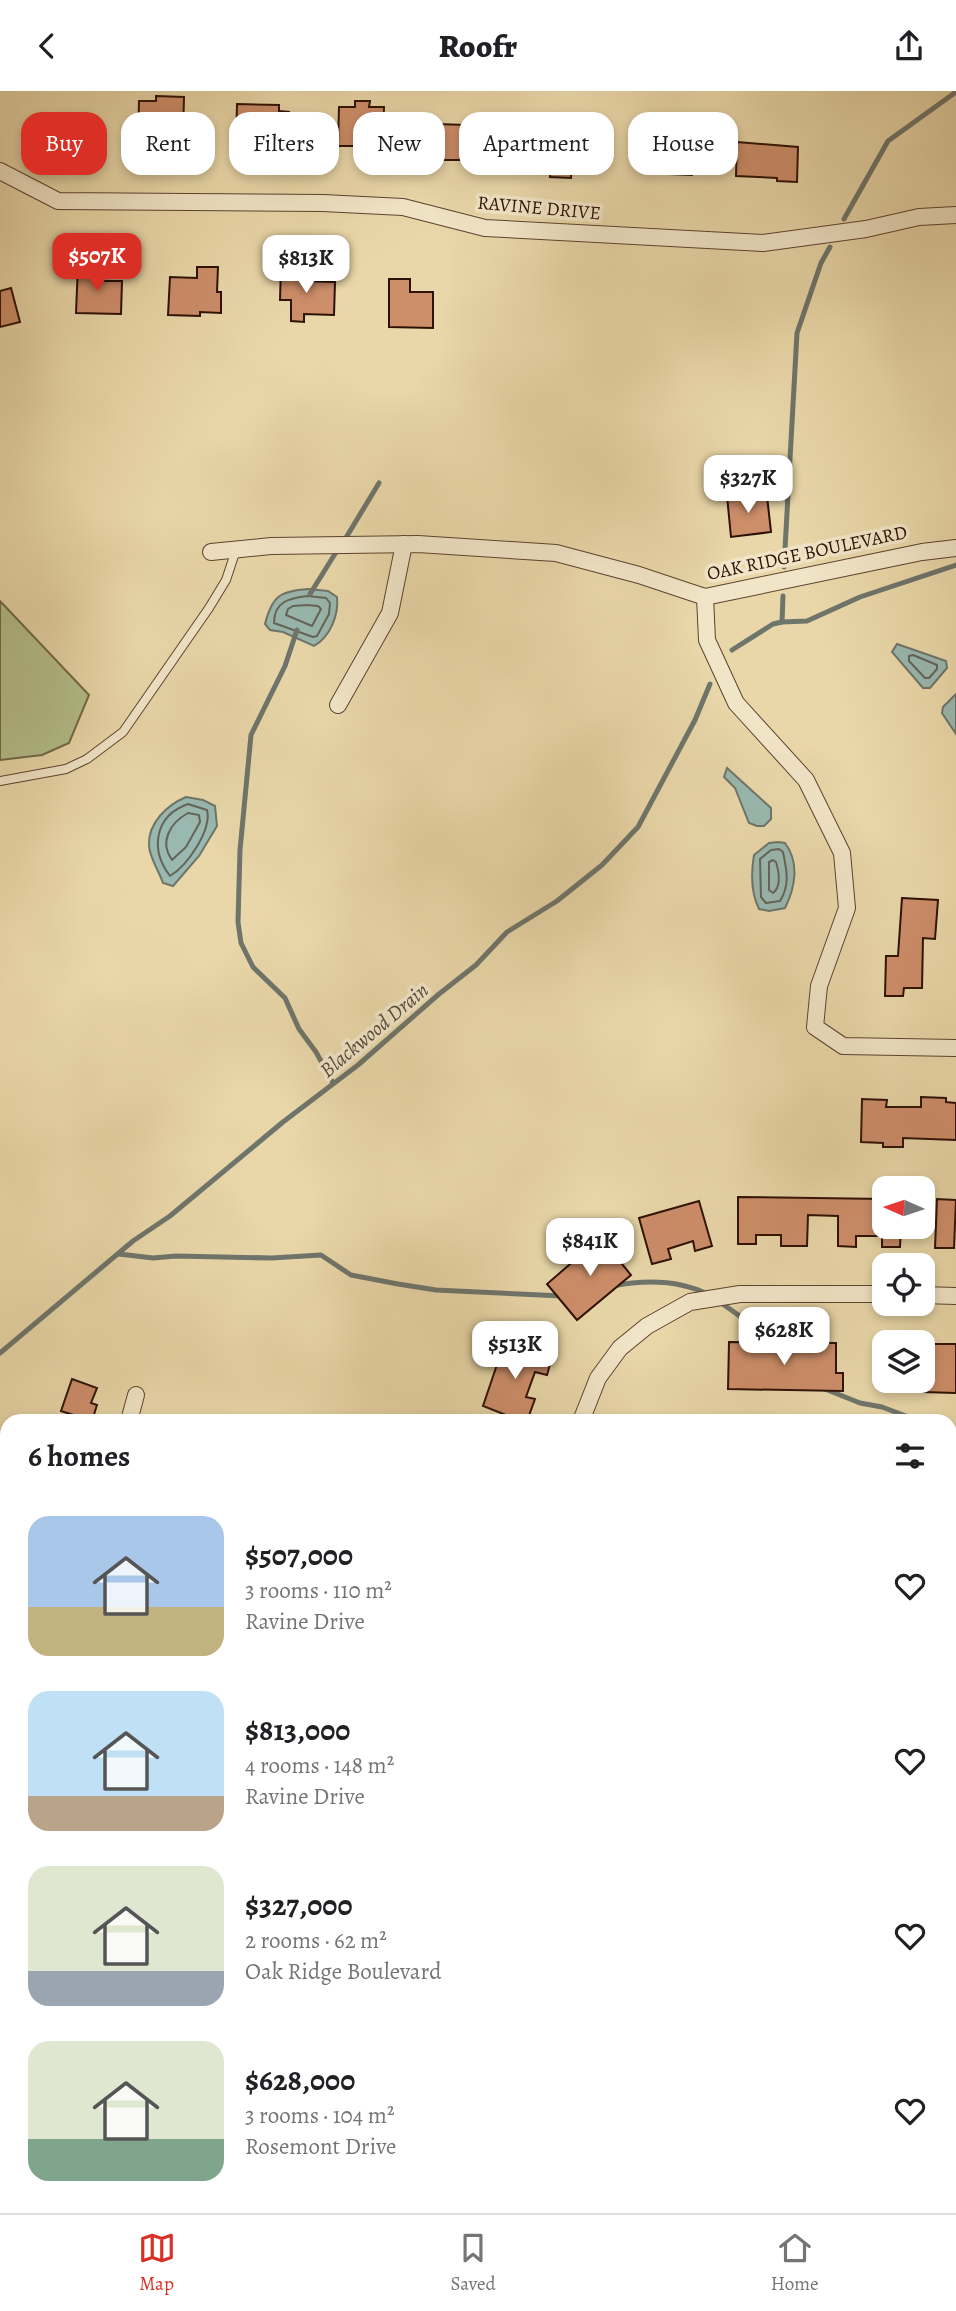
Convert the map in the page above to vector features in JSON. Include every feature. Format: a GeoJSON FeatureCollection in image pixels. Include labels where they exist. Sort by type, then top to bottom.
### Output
{"type":"FeatureCollection","features":[{"type":"Feature","properties":{"kind":"street","name":"RAVINE DRIVE"},"geometry":{"type":"LineString","coordinates":[[0,171],[58,201],[323,203],[395,207],[485,228],[762,243],[866,229],[919,217],[956,215]]}},
{"type":"Feature","properties":{"kind":"street","name":"OAK RIDGE BOULEVARD"},"geometry":{"type":"LineString","coordinates":[[211,552],[271,546],[404,544],[556,553],[639,575],[705,597],[922,551],[956,548]]}},
{"type":"Feature","properties":{"kind":"street"},"geometry":{"type":"LineString","coordinates":[[338,705],[390,613],[404,544]]}},
{"type":"Feature","properties":{"kind":"street"},"geometry":{"type":"LineString","coordinates":[[705,597],[707,640],[736,703],[806,780],[842,853],[847,908],[819,986],[815,1027],[843,1046],[956,1048]]}},
{"type":"Feature","properties":{"kind":"street"},"geometry":{"type":"LineString","coordinates":[[584,1414],[598,1378],[620,1349],[647,1326],[690,1302],[740,1294],[872,1294]]}},
{"type":"Feature","properties":{"kind":"street"},"geometry":{"type":"LineString","coordinates":[[935,1295],[956,1296]]}},
{"type":"Feature","properties":{"kind":"street"},"geometry":{"type":"LineString","coordinates":[[131,1414],[136,1395]]}},
{"type":"Feature","properties":{"kind":"lane"},"geometry":{"type":"LineString","coordinates":[[0,781],[66,769],[87,759],[123,731],[209,608],[226,580],[236,549]]}},
{"type":"Feature","properties":{"kind":"green space"},"geometry":{"type":"Polygon","coordinates":[[[0,601],[89,695],[69,743],[42,755],[0,760],[0,601]]]}},
{"type":"Feature","properties":{"kind":"water"},"geometry":{"type":"Polygon","coordinates":[[[290,591],[328,591],[337,597],[332,625],[325,637],[314,646],[283,632],[270,630],[265,624],[274,601],[290,591]]]}},
{"type":"Feature","properties":{"kind":"water"},"geometry":{"type":"Polygon","coordinates":[[[897,644],[946,661],[947,668],[930,688],[923,688],[892,652],[897,644]]]}},
{"type":"Feature","properties":{"kind":"water"},"geometry":{"type":"Polygon","coordinates":[[[956,694],[956,734],[942,713],[943,707],[956,694]]]}},
{"type":"Feature","properties":{"kind":"water"},"geometry":{"type":"Polygon","coordinates":[[[727,768],[771,808],[771,819],[764,826],[749,823],[735,788],[724,777],[727,768]]]}},
{"type":"Feature","properties":{"kind":"water"},"geometry":{"type":"Polygon","coordinates":[[[186,797],[203,800],[215,806],[217,826],[199,856],[173,886],[163,883],[151,854],[150,837],[160,816],[186,797]]]}},
{"type":"Feature","properties":{"kind":"water"},"geometry":{"type":"Polygon","coordinates":[[[769,843],[785,843],[793,859],[791,892],[785,908],[769,911],[759,909],[752,883],[754,855],[769,843]]]}},
{"type":"Feature","properties":{"kind":"building"},"geometry":{"type":"Polygon","coordinates":[[[156,96],[184,97],[184,112],[139,112],[139,101],[156,101],[156,96]]]}},
{"type":"Feature","properties":{"kind":"building"},"geometry":{"type":"Polygon","coordinates":[[[355,101],[370,101],[369,107],[384,107],[384,112],[353,112],[353,146],[339,146],[339,107],[355,107],[355,101]]]}},
{"type":"Feature","properties":{"kind":"building"},"geometry":{"type":"Polygon","coordinates":[[[237,104],[279,105],[279,111],[289,112],[237,112],[237,104]]]}},
{"type":"Feature","properties":{"kind":"building"},"geometry":{"type":"Polygon","coordinates":[[[445,124],[459,125],[459,160],[445,160],[445,124]]]}},
{"type":"Feature","properties":{"kind":"building"},"geometry":{"type":"Polygon","coordinates":[[[738,142],[798,147],[797,182],[736,176],[738,142]]]}},
{"type":"Feature","properties":{"kind":"building"},"geometry":{"type":"Polygon","coordinates":[[[550,175],[571,175],[571,178],[550,175]]]}},
{"type":"Feature","properties":{"kind":"building"},"geometry":{"type":"Polygon","coordinates":[[[78,265],[99,265],[98,281],[122,281],[121,314],[76,313],[78,265]]]}},
{"type":"Feature","properties":{"kind":"building"},"geometry":{"type":"Polygon","coordinates":[[[197,267],[218,267],[217,292],[221,292],[221,313],[200,312],[200,316],[168,315],[170,277],[197,278],[197,267]]]}},
{"type":"Feature","properties":{"kind":"building"},"geometry":{"type":"Polygon","coordinates":[[[281,267],[301,268],[301,281],[335,282],[334,315],[304,314],[304,322],[291,321],[291,300],[280,300],[281,267]]]}},
{"type":"Feature","properties":{"kind":"building"},"geometry":{"type":"Polygon","coordinates":[[[389,279],[410,279],[410,292],[433,292],[433,328],[389,327],[389,279]]]}},
{"type":"Feature","properties":{"kind":"building"},"geometry":{"type":"Polygon","coordinates":[[[11,288],[20,322],[0,327],[0,291],[11,288]]]}},
{"type":"Feature","properties":{"kind":"building"},"geometry":{"type":"Polygon","coordinates":[[[756,493],[757,497],[767,496],[771,532],[731,537],[727,496],[756,493]]]}},
{"type":"Feature","properties":{"kind":"building"},"geometry":{"type":"Polygon","coordinates":[[[902,898],[938,900],[935,939],[923,938],[922,988],[904,988],[903,996],[885,996],[886,956],[898,956],[902,898]]]}},
{"type":"Feature","properties":{"kind":"building"},"geometry":{"type":"Polygon","coordinates":[[[921,1097],[946,1098],[946,1102],[956,1103],[956,1140],[903,1138],[903,1147],[883,1147],[883,1143],[861,1142],[862,1099],[887,1100],[886,1107],[921,1107],[921,1097]]]}},
{"type":"Feature","properties":{"kind":"building"},"geometry":{"type":"Polygon","coordinates":[[[738,1197],[872,1199],[872,1236],[856,1236],[856,1247],[838,1246],[838,1216],[808,1215],[807,1246],[781,1246],[781,1235],[756,1235],[756,1244],[738,1244],[738,1197]]]}},
{"type":"Feature","properties":{"kind":"building"},"geometry":{"type":"Polygon","coordinates":[[[937,1199],[956,1200],[954,1248],[935,1248],[937,1199]]]}},
{"type":"Feature","properties":{"kind":"building"},"geometry":{"type":"Polygon","coordinates":[[[699,1201],[712,1246],[695,1251],[693,1241],[668,1249],[671,1259],[652,1264],[639,1218],[699,1201]]]}},
{"type":"Feature","properties":{"kind":"building"},"geometry":{"type":"Polygon","coordinates":[[[606,1233],[618,1248],[613,1253],[631,1275],[577,1320],[547,1284],[606,1233]]]}},
{"type":"Feature","properties":{"kind":"building"},"geometry":{"type":"Polygon","coordinates":[[[882,1239],[900,1239],[900,1247],[882,1247],[882,1239]]]}},
{"type":"Feature","properties":{"kind":"building"},"geometry":{"type":"Polygon","coordinates":[[[505,1341],[552,1357],[547,1375],[535,1372],[526,1397],[535,1399],[530,1414],[503,1414],[483,1406],[505,1341]]]}},
{"type":"Feature","properties":{"kind":"building"},"geometry":{"type":"Polygon","coordinates":[[[729,1342],[836,1343],[836,1373],[843,1373],[843,1391],[728,1389],[729,1342]]]}},
{"type":"Feature","properties":{"kind":"building"},"geometry":{"type":"Polygon","coordinates":[[[935,1344],[956,1344],[956,1393],[935,1392],[935,1344]]]}},
{"type":"Feature","properties":{"kind":"building"},"geometry":{"type":"Polygon","coordinates":[[[72,1379],[97,1388],[91,1403],[97,1405],[94,1414],[70,1414],[61,1411],[72,1379]]]}},
{"type":"Feature","properties":{"kind":"waterway","name":"Blackwood Drain"},"geometry":{"type":"LineString","coordinates":[[844,219],[888,141],[956,92]]}},
{"type":"Feature","properties":{"kind":"waterway","name":"Blackwood Drain"},"geometry":{"type":"LineString","coordinates":[[784,567],[797,333],[821,263],[830,247]]}},
{"type":"Feature","properties":{"kind":"waterway"},"geometry":{"type":"LineString","coordinates":[[344,541],[379,483]]}},
{"type":"Feature","properties":{"kind":"waterway"},"geometry":{"type":"LineString","coordinates":[[310,594],[338,549]]}},
{"type":"Feature","properties":{"kind":"waterway"},"geometry":{"type":"LineString","coordinates":[[732,650],[773,624],[807,621],[860,597],[956,565]]}},
{"type":"Feature","properties":{"kind":"waterway","name":"Blackwood Drain"},"geometry":{"type":"LineString","coordinates":[[782,622],[783,596]]}},
{"type":"Feature","properties":{"kind":"waterway"},"geometry":{"type":"LineString","coordinates":[[297,630],[285,666],[251,735],[240,850],[238,922],[241,943],[253,967],[285,998],[299,1029],[316,1052],[333,1083]]}},
{"type":"Feature","properties":{"kind":"waterway","name":"Blackwood Drain"},"geometry":{"type":"LineString","coordinates":[[0,1353],[133,1241],[170,1216],[283,1122],[358,1065],[476,965],[507,932],[557,901],[602,865],[638,827],[695,720],[710,684]]}},
{"type":"Feature","properties":{"kind":"waterway"},"geometry":{"type":"LineString","coordinates":[[119,1254],[153,1258],[272,1258],[321,1255],[351,1275],[398,1284],[436,1290],[562,1296]]}},
{"type":"Feature","properties":{"kind":"waterway"},"geometry":{"type":"LineString","coordinates":[[612,1286],[637,1283],[674,1284],[709,1295]]}},
{"type":"Feature","properties":{"kind":"waterway"},"geometry":{"type":"LineString","coordinates":[[720,1302],[748,1322],[771,1346]]}},
{"type":"Feature","properties":{"kind":"waterway"},"geometry":{"type":"LineString","coordinates":[[825,1389],[860,1403],[900,1414]]}}]}
